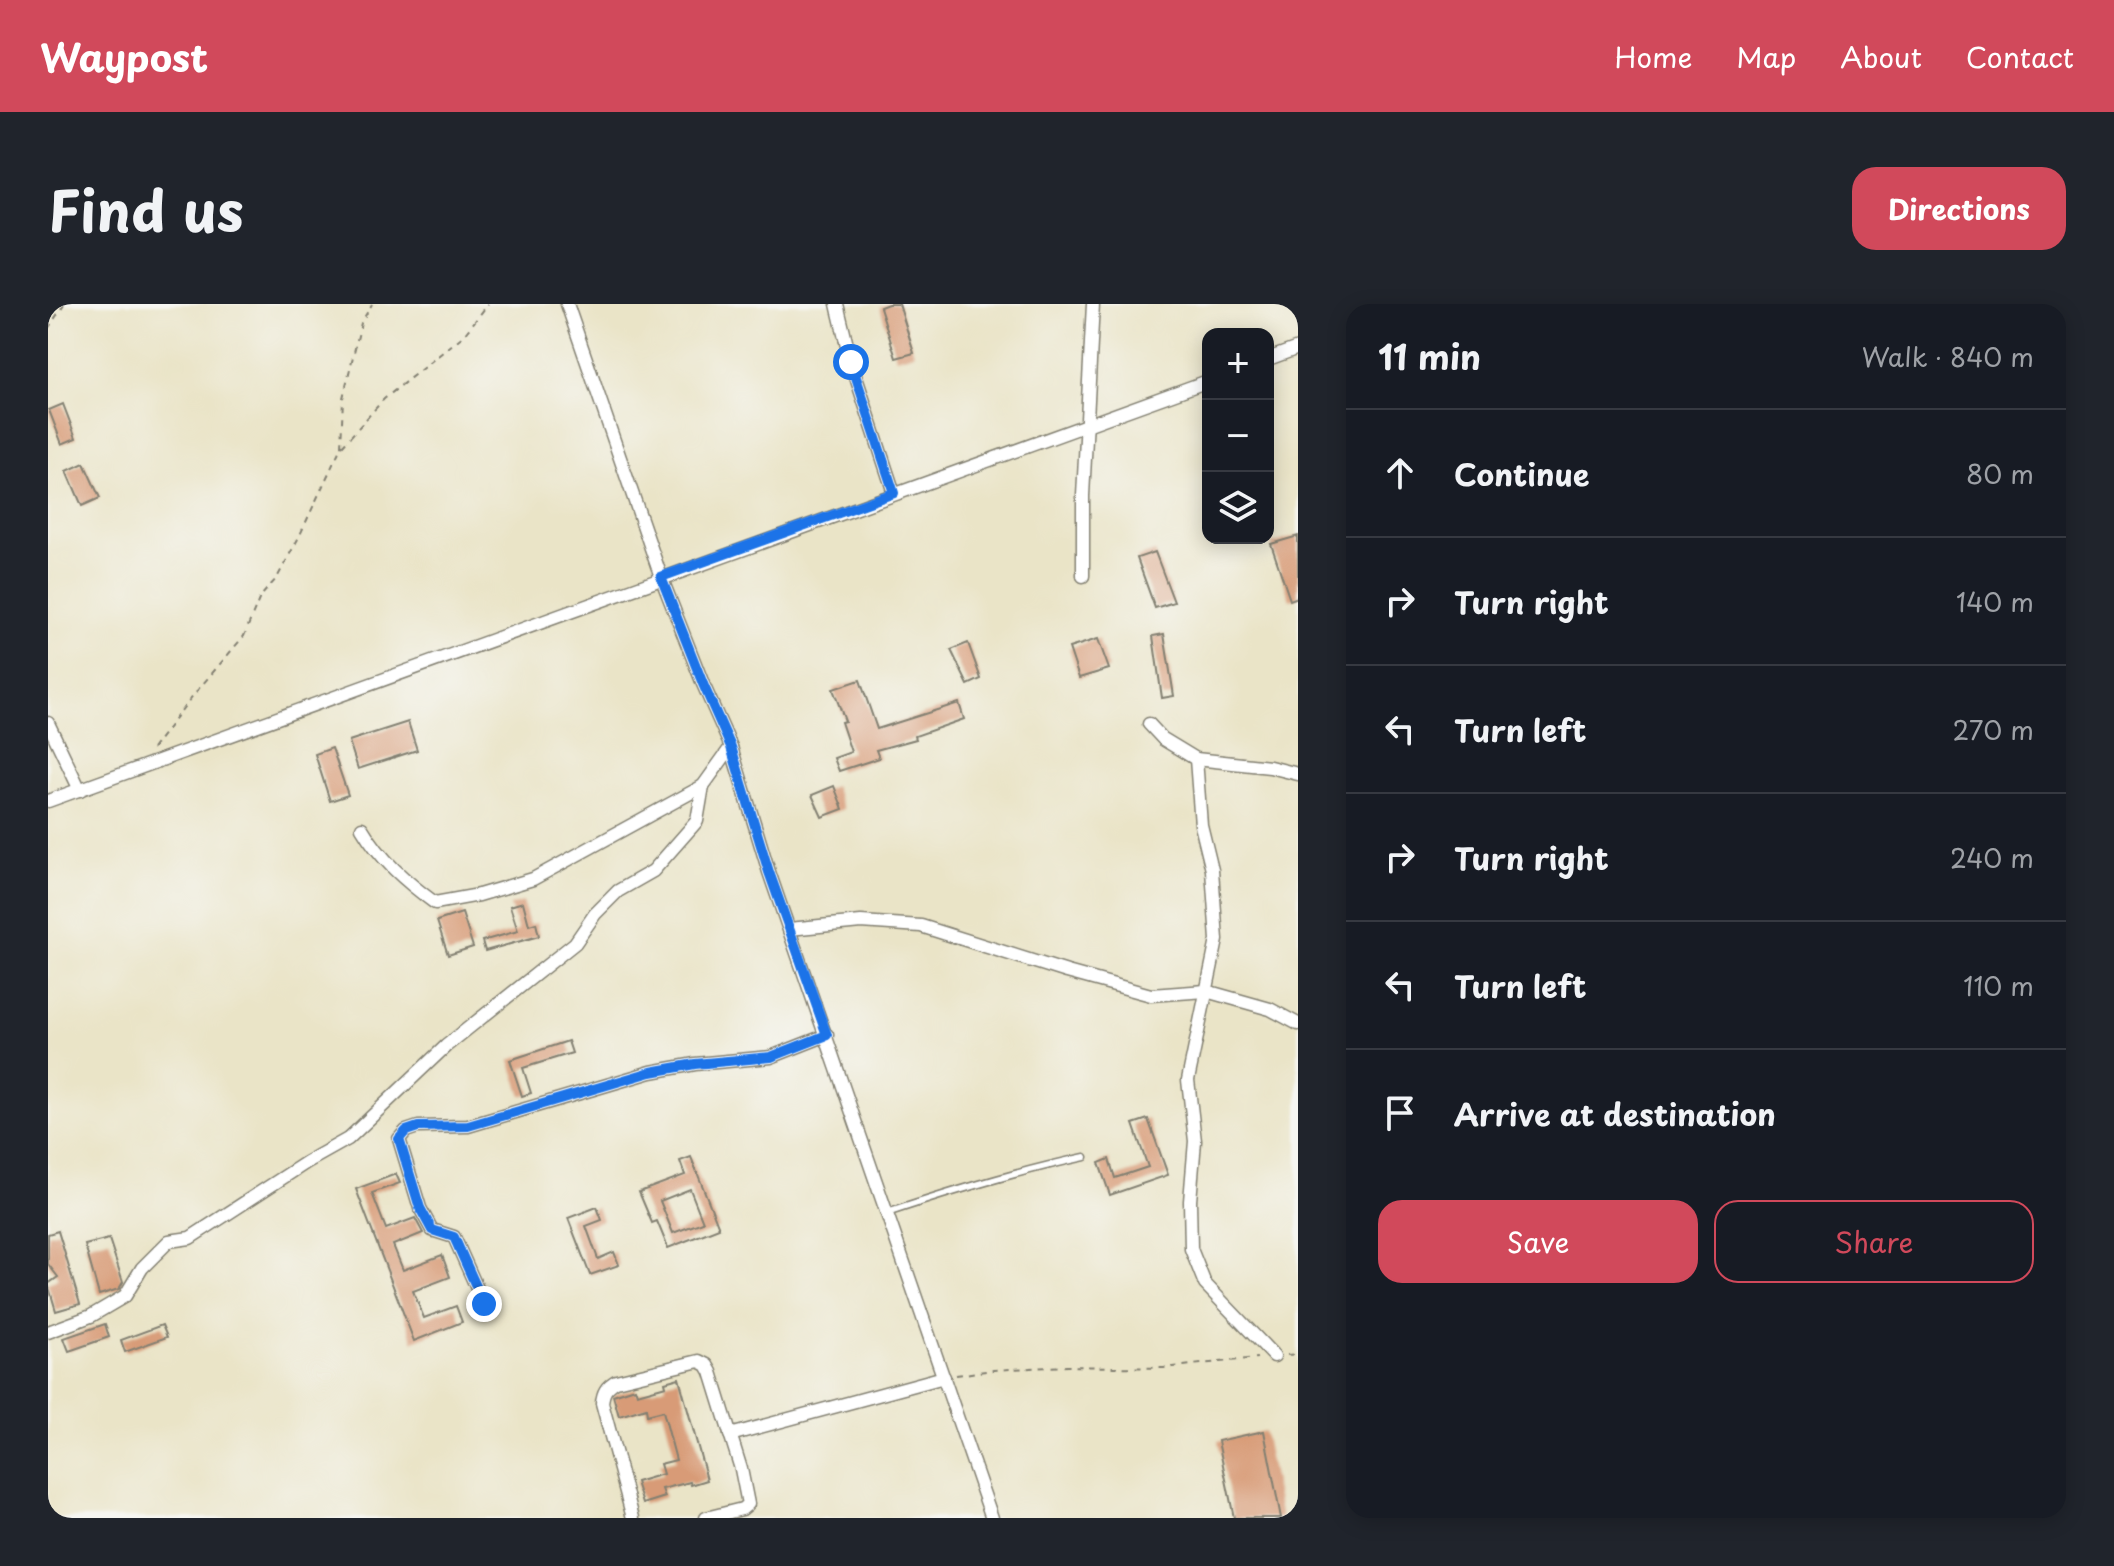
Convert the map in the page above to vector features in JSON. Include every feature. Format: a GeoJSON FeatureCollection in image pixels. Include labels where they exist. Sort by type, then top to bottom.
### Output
{"type":"FeatureCollection","features":[{"type":"Feature","properties":{"kind":"street"},"geometry":{"type":"LineString","coordinates":[[567,304],[661,577],[731,747],[789,929],[992,1518]]}},
{"type":"Feature","properties":{"kind":"street"},"geometry":{"type":"LineString","coordinates":[[837,304],[851,362],[894,493]]}},
{"type":"Feature","properties":{"kind":"street"},"geometry":{"type":"LineString","coordinates":[[1083,576],[1083,496],[1093,304]]}},
{"type":"Feature","properties":{"kind":"street"},"geometry":{"type":"LineString","coordinates":[[1274,357],[1298,348]]}},
{"type":"Feature","properties":{"kind":"street"},"geometry":{"type":"LineString","coordinates":[[49,802],[661,577],[1202,383]]}},
{"type":"Feature","properties":{"kind":"street"},"geometry":{"type":"LineString","coordinates":[[48,723],[80,790]]}},
{"type":"Feature","properties":{"kind":"street"},"geometry":{"type":"LineString","coordinates":[[1149,724],[1163,739],[1196,759],[1270,767],[1298,774]]}},
{"type":"Feature","properties":{"kind":"street"},"geometry":{"type":"LineString","coordinates":[[362,828],[376,852],[402,879],[435,903],[479,895],[533,879],[703,786],[731,747]]}},
{"type":"Feature","properties":{"kind":"street"},"geometry":{"type":"LineString","coordinates":[[1196,759],[1201,825],[1212,870],[1217,940],[1188,1080],[1195,1141],[1190,1201],[1191,1249],[1205,1284],[1274,1356]]}},
{"type":"Feature","properties":{"kind":"street"},"geometry":{"type":"LineString","coordinates":[[48,1332],[91,1316],[125,1296],[142,1268],[169,1241],[190,1238],[348,1139],[446,1046],[575,943],[595,914],[618,891],[653,871],[697,821],[703,786]]}},
{"type":"Feature","properties":{"kind":"street"},"geometry":{"type":"LineString","coordinates":[[789,929],[861,922],[921,926],[1151,995],[1206,991],[1270,1009],[1298,1024]]}},
{"type":"Feature","properties":{"kind":"street"},"geometry":{"type":"LineString","coordinates":[[484,1304],[454,1237],[432,1230],[420,1208],[399,1139],[406,1131],[418,1127],[468,1126],[651,1072],[695,1064],[771,1057],[827,1035]]}},
{"type":"Feature","properties":{"kind":"street"},"geometry":{"type":"LineString","coordinates":[[633,1518],[602,1403],[607,1386],[616,1381],[699,1361],[707,1365],[711,1372],[741,1469],[748,1504],[742,1509],[706,1518]]}},
{"type":"Feature","properties":{"kind":"street"},"geometry":{"type":"LineString","coordinates":[[730,1435],[944,1377]]}},
{"type":"Feature","properties":{"kind":"lane"},"geometry":{"type":"LineString","coordinates":[[887,1213],[980,1183],[1085,1157]]}},
{"type":"Feature","properties":{"kind":"path"},"geometry":{"type":"LineString","coordinates":[[48,329],[64,304]]}},
{"type":"Feature","properties":{"kind":"path"},"geometry":{"type":"LineString","coordinates":[[341,447],[343,398],[361,323],[372,304]]}},
{"type":"Feature","properties":{"kind":"path"},"geometry":{"type":"LineString","coordinates":[[151,751],[244,636],[260,597],[277,578],[299,537],[341,447],[384,399],[464,335],[488,304]]}},
{"type":"Feature","properties":{"kind":"path"},"geometry":{"type":"LineString","coordinates":[[944,1377],[993,1370],[1052,1367],[1164,1368],[1298,1354]]}},
{"type":"Feature","properties":{"kind":"building"},"geometry":{"type":"Polygon","coordinates":[[[899,304],[914,353],[896,358],[880,307],[899,304]]]}},
{"type":"Feature","properties":{"kind":"building"},"geometry":{"type":"Polygon","coordinates":[[[63,404],[76,438],[62,444],[49,410],[63,404]]]}},
{"type":"Feature","properties":{"kind":"building"},"geometry":{"type":"Polygon","coordinates":[[[84,463],[100,498],[82,506],[67,471],[84,463]]]}},
{"type":"Feature","properties":{"kind":"building"},"geometry":{"type":"Polygon","coordinates":[[[1298,536],[1298,597],[1290,600],[1271,544],[1298,536]]]}},
{"type":"Feature","properties":{"kind":"building"},"geometry":{"type":"Polygon","coordinates":[[[1155,552],[1174,602],[1155,608],[1137,558],[1155,552]]]}},
{"type":"Feature","properties":{"kind":"building"},"geometry":{"type":"Polygon","coordinates":[[[1164,634],[1174,696],[1162,698],[1153,636],[1164,634]]]}},
{"type":"Feature","properties":{"kind":"building"},"geometry":{"type":"Polygon","coordinates":[[[1098,639],[1109,669],[1079,678],[1069,648],[1098,639]]]}},
{"type":"Feature","properties":{"kind":"building"},"geometry":{"type":"Polygon","coordinates":[[[968,643],[981,679],[968,685],[951,650],[968,643]]]}},
{"type":"Feature","properties":{"kind":"building"},"geometry":{"type":"Polygon","coordinates":[[[860,680],[877,729],[959,703],[964,719],[915,736],[916,739],[876,750],[879,758],[839,771],[834,758],[851,752],[841,722],[845,721],[833,689],[860,680]]]}},
{"type":"Feature","properties":{"kind":"building"},"geometry":{"type":"Polygon","coordinates":[[[408,722],[417,750],[358,769],[349,741],[408,722]]]}},
{"type":"Feature","properties":{"kind":"building"},"geometry":{"type":"Polygon","coordinates":[[[332,748],[348,795],[330,801],[315,754],[332,748]]]}},
{"type":"Feature","properties":{"kind":"building"},"geometry":{"type":"Polygon","coordinates":[[[834,786],[843,809],[822,817],[812,795],[834,786]]]}},
{"type":"Feature","properties":{"kind":"building"},"geometry":{"type":"Polygon","coordinates":[[[523,902],[529,925],[536,923],[539,936],[485,951],[482,941],[518,931],[510,906],[523,902]]]}},
{"type":"Feature","properties":{"kind":"building"},"geometry":{"type":"Polygon","coordinates":[[[462,913],[473,947],[448,955],[437,921],[462,913]]]}},
{"type":"Feature","properties":{"kind":"building"},"geometry":{"type":"Polygon","coordinates":[[[568,1041],[572,1053],[523,1068],[531,1093],[522,1096],[510,1060],[568,1041]]]}},
{"type":"Feature","properties":{"kind":"building"},"geometry":{"type":"Polygon","coordinates":[[[1148,1119],[1168,1175],[1110,1195],[1099,1163],[1109,1159],[1115,1178],[1148,1167],[1133,1124],[1148,1119]]]}},
{"type":"Feature","properties":{"kind":"building"},"geometry":{"type":"Polygon","coordinates":[[[691,1157],[719,1228],[668,1248],[657,1221],[652,1223],[639,1192],[685,1175],[680,1161],[691,1157]],[[690,1189],[660,1201],[673,1233],[703,1222],[690,1189]]]}},
{"type":"Feature","properties":{"kind":"building"},"geometry":{"type":"Polygon","coordinates":[[[396,1174],[400,1183],[372,1193],[386,1229],[415,1218],[423,1233],[393,1245],[403,1270],[442,1255],[450,1277],[413,1291],[424,1318],[456,1306],[462,1322],[414,1341],[356,1189],[396,1174]]]}},
{"type":"Feature","properties":{"kind":"building"},"geometry":{"type":"Polygon","coordinates":[[[597,1207],[602,1220],[586,1226],[598,1259],[614,1252],[619,1265],[590,1275],[568,1218],[597,1207]]]}},
{"type":"Feature","properties":{"kind":"building"},"geometry":{"type":"Polygon","coordinates":[[[58,1231],[80,1304],[56,1311],[48,1284],[58,1277],[48,1264],[48,1234],[58,1231]]]}},
{"type":"Feature","properties":{"kind":"building"},"geometry":{"type":"Polygon","coordinates":[[[109,1239],[123,1282],[119,1289],[99,1295],[85,1245],[109,1239]]]}},
{"type":"Feature","properties":{"kind":"building"},"geometry":{"type":"Polygon","coordinates":[[[105,1324],[109,1337],[69,1351],[64,1338],[105,1324]]]}},
{"type":"Feature","properties":{"kind":"building"},"geometry":{"type":"Polygon","coordinates":[[[162,1325],[167,1337],[125,1352],[121,1340],[162,1325]]]}},
{"type":"Feature","properties":{"kind":"building"},"geometry":{"type":"Polygon","coordinates":[[[679,1378],[707,1480],[662,1489],[665,1497],[643,1504],[636,1482],[663,1474],[660,1464],[676,1460],[663,1411],[647,1415],[646,1408],[619,1416],[613,1395],[635,1388],[637,1394],[666,1386],[665,1382],[679,1378]]]}},
{"type":"Feature","properties":{"kind":"building"},"geometry":{"type":"Polygon","coordinates":[[[1264,1431],[1281,1518],[1234,1518],[1218,1441],[1264,1431]]]}},
{"type":"Feature","properties":{"kind":"route"},"geometry":{"type":"LineString","coordinates":[[484,1304],[454,1237],[432,1230],[420,1208],[399,1139],[406,1131],[418,1127],[468,1126],[651,1072],[695,1064],[771,1057],[827,1035],[769,872],[731,747],[661,577],[894,493],[851,362]]}}]}
